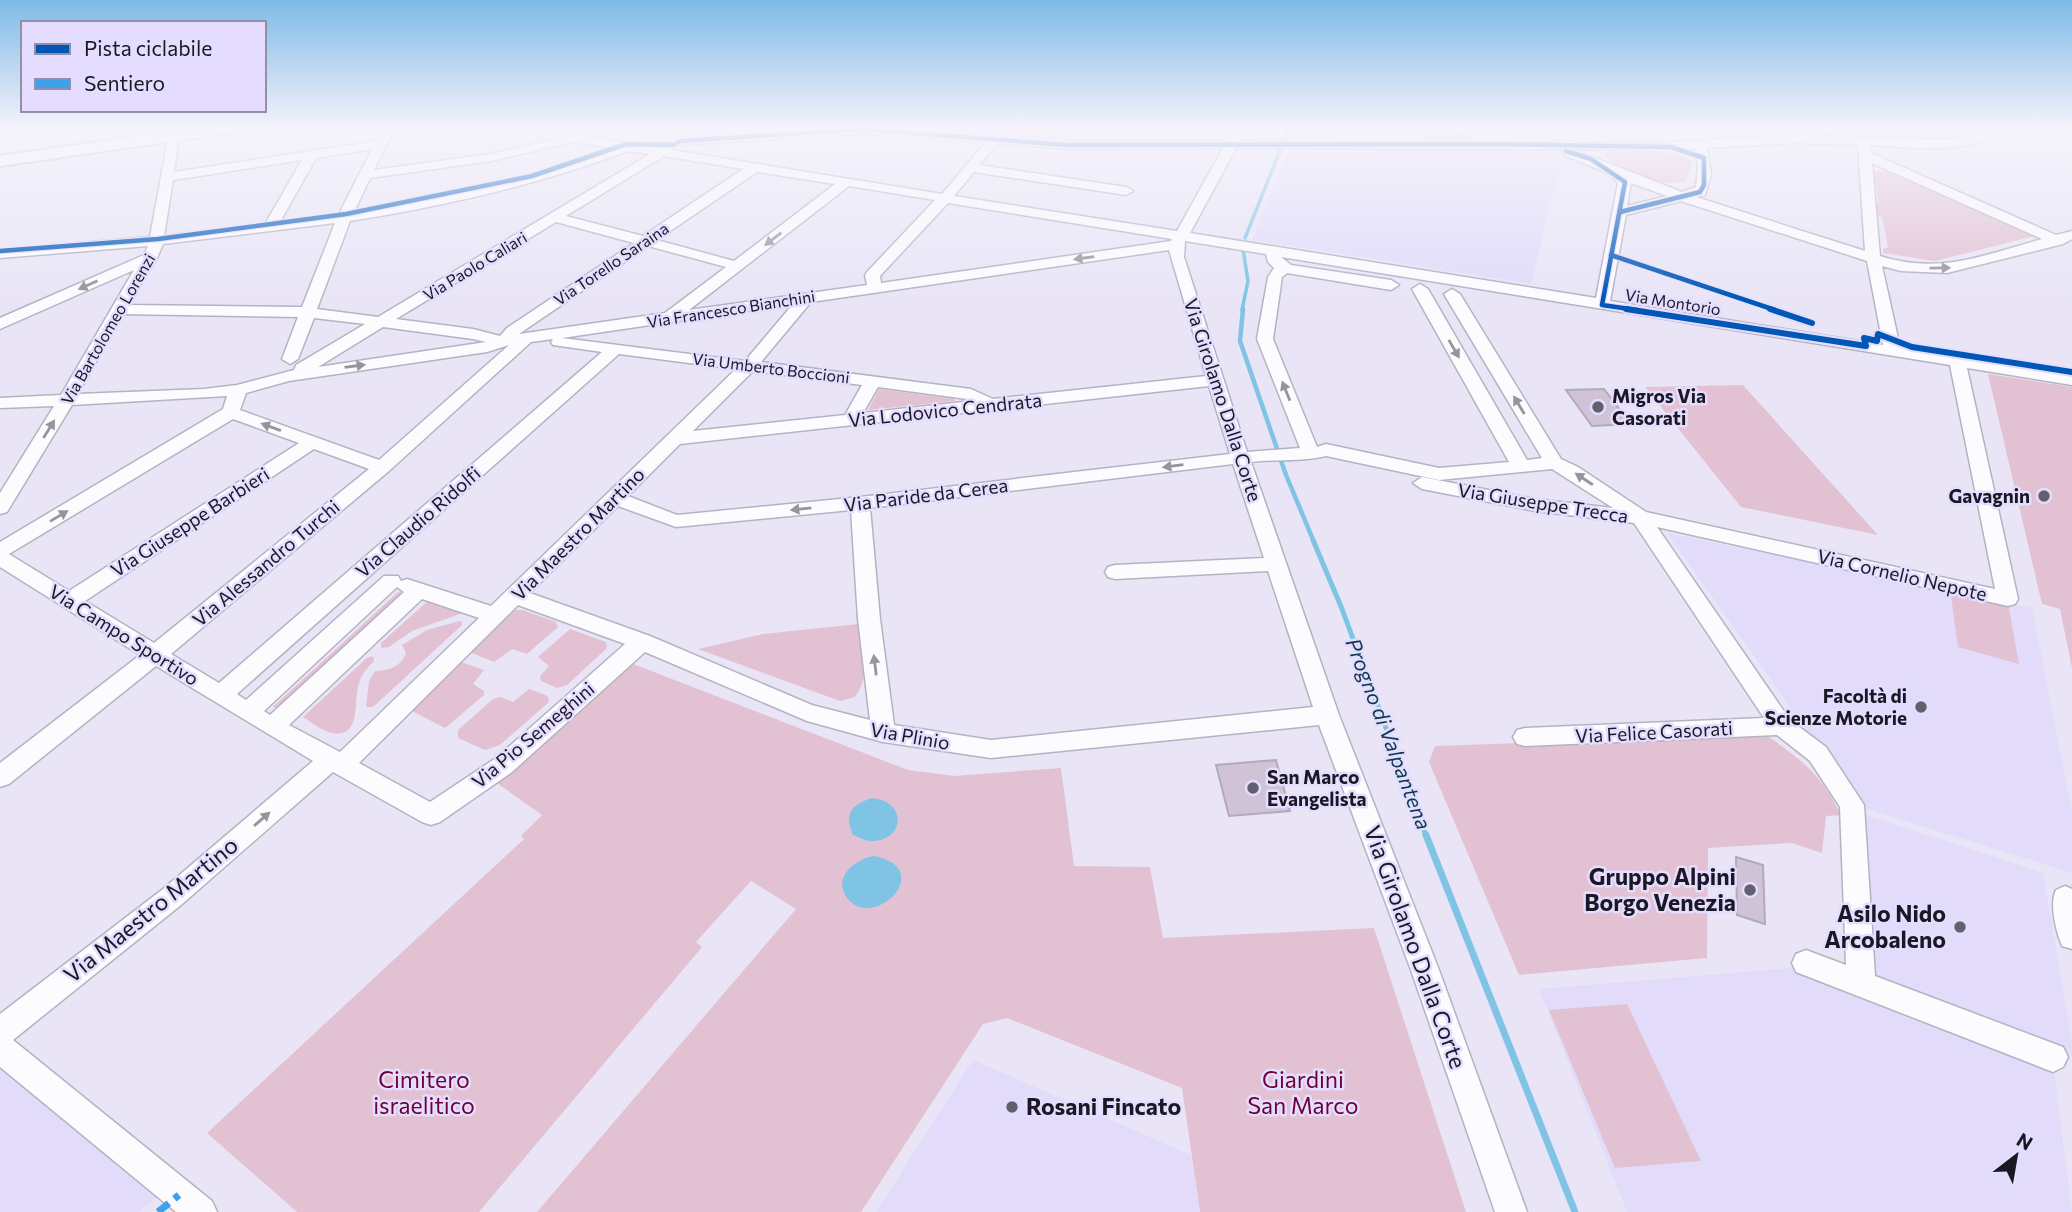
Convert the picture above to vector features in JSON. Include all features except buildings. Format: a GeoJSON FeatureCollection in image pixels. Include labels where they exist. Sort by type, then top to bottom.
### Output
{"type":"FeatureCollection","features":[{"type":"Feature","properties":{"kind":"street","name":"Via Bartolomeo Lorenzi"},"geometry":{"type":"LineString","coordinates":[[0,508],[154,250],[166,185]]}},
{"type":"Feature","properties":{"kind":"street"},"geometry":{"type":"LineString","coordinates":[[270,228],[295,185]]}},
{"type":"Feature","properties":{"kind":"street"},"geometry":{"type":"LineString","coordinates":[[0,403],[204,394],[238,390],[289,368],[307,313],[344,218],[360,185]]}},
{"type":"Feature","properties":{"kind":"street"},"geometry":{"type":"LineString","coordinates":[[0,254],[154,250],[270,228],[344,218],[509,185]]}},
{"type":"Feature","properties":{"kind":"street","name":"Via Paolo Caliari"},"geometry":{"type":"LineString","coordinates":[[289,368],[382,322],[608,185]]}},
{"type":"Feature","properties":{"kind":"street","name":"Via Torello Saraina"},"geometry":{"type":"LineString","coordinates":[[514,340],[513,331],[729,185]]}},
{"type":"Feature","properties":{"kind":"street","name":"Via Claudio Ridolfi"},"geometry":{"type":"LineString","coordinates":[[221,695],[620,349],[738,266],[843,185]]}},
{"type":"Feature","properties":{"kind":"street","name":"Via Montorio"},"geometry":{"type":"LineString","coordinates":[[863,185],[1129,227],[1179,240],[1241,246],[1892,350],[1960,369]]}},
{"type":"Feature","properties":{"kind":"street"},"geometry":{"type":"LineString","coordinates":[[875,288],[873,275],[956,185]]}},
{"type":"Feature","properties":{"kind":"street"},"geometry":{"type":"LineString","coordinates":[[1084,185],[1126,191]]}},
{"type":"Feature","properties":{"kind":"street"},"geometry":{"type":"LineString","coordinates":[[1179,240],[1210,185]]}},
{"type":"Feature","properties":{"kind":"street"},"geometry":{"type":"LineString","coordinates":[[1602,305],[1625,185]]}},
{"type":"Feature","properties":{"kind":"street"},"geometry":{"type":"LineString","coordinates":[[1650,185],[1901,267],[1947,269],[2072,234]]}},
{"type":"Feature","properties":{"kind":"street"},"geometry":{"type":"LineString","coordinates":[[1620,212],[1686,197],[1700,192],[1704,185]]}},
{"type":"Feature","properties":{"kind":"street"},"geometry":{"type":"LineString","coordinates":[[1867,185],[1873,259],[1892,350]]}},
{"type":"Feature","properties":{"kind":"street"},"geometry":{"type":"LineString","coordinates":[[1933,185],[2072,248]]}},
{"type":"Feature","properties":{"kind":"street"},"geometry":{"type":"LineString","coordinates":[[555,217],[738,266]]}},
{"type":"Feature","properties":{"kind":"street"},"geometry":{"type":"LineString","coordinates":[[1129,227],[1132,251]]}},
{"type":"Feature","properties":{"kind":"street","name":"Via Francesco Bianchini"},"geometry":{"type":"LineString","coordinates":[[289,368],[487,347],[514,340],[1132,251],[1179,240]]}},
{"type":"Feature","properties":{"kind":"street","name":"Via Girolamo Dalla Corte"},"geometry":{"type":"LineString","coordinates":[[1179,240],[1177,257],[1240,458],[1327,715],[1425,970],[1511,1212]]}},
{"type":"Feature","properties":{"kind":"street"},"geometry":{"type":"LineString","coordinates":[[0,324],[154,250]]}},
{"type":"Feature","properties":{"kind":"street"},"geometry":{"type":"LineString","coordinates":[[0,270],[50,251]]}},
{"type":"Feature","properties":{"kind":"street"},"geometry":{"type":"LineString","coordinates":[[1272,251],[1275,262],[1287,269]]}},
{"type":"Feature","properties":{"kind":"street"},"geometry":{"type":"LineString","coordinates":[[1287,269],[1279,271],[1275,277],[1265,339],[1311,454]]}},
{"type":"Feature","properties":{"kind":"street","name":"Via Montorio"},"geometry":{"type":"LineString","coordinates":[[1287,269],[1793,346],[1960,369],[2072,380]]}},
{"type":"Feature","properties":{"kind":"street"},"geometry":{"type":"LineString","coordinates":[[1420,289],[1521,466]]}},
{"type":"Feature","properties":{"kind":"street"},"geometry":{"type":"LineString","coordinates":[[1452,294],[1554,463]]}},
{"type":"Feature","properties":{"kind":"street","name":"Via Maestro Martino"},"geometry":{"type":"LineString","coordinates":[[0,1032],[172,897],[337,762],[515,596],[750,365],[807,297]]}},
{"type":"Feature","properties":{"kind":"street"},"geometry":{"type":"LineString","coordinates":[[117,309],[307,313],[514,340]]}},
{"type":"Feature","properties":{"kind":"street","name":"Via Umberto Boccioni"},"geometry":{"type":"LineString","coordinates":[[555,336],[560,342],[971,394],[988,404]]}},
{"type":"Feature","properties":{"kind":"street","name":"Via Alessandro Turchi"},"geometry":{"type":"LineString","coordinates":[[0,777],[155,655],[382,467],[513,352],[514,340]]}},
{"type":"Feature","properties":{"kind":"street","name":"Via Cornelio Nepote"},"geometry":{"type":"LineString","coordinates":[[1640,517],[2008,599],[1960,369]]}},
{"type":"Feature","properties":{"kind":"street","name":"Via Lodovico Cendrata"},"geometry":{"type":"LineString","coordinates":[[673,439],[1216,380]]}},
{"type":"Feature","properties":{"kind":"street"},"geometry":{"type":"LineString","coordinates":[[850,421],[873,381]]}},
{"type":"Feature","properties":{"kind":"street"},"geometry":{"type":"LineString","coordinates":[[0,551],[231,412],[238,390]]}},
{"type":"Feature","properties":{"kind":"street"},"geometry":{"type":"LineString","coordinates":[[231,412],[382,467]]}},
{"type":"Feature","properties":{"kind":"street","name":"Via Giuseppe Barbieri"},"geometry":{"type":"LineString","coordinates":[[68,601],[312,442]]}},
{"type":"Feature","properties":{"kind":"street","name":"Via Giuseppe Trecca"},"geometry":{"type":"LineString","coordinates":[[1240,458],[1282,453],[1311,454],[1326,450],[1439,474],[1554,463],[1571,471],[1640,517]]}},
{"type":"Feature","properties":{"kind":"street","name":"Via Giuseppe Trecca"},"geometry":{"type":"LineString","coordinates":[[1311,454],[1325,461],[1468,493],[1600,514],[1640,517]]}},
{"type":"Feature","properties":{"kind":"street","name":"Via Paride da Cerea"},"geometry":{"type":"LineString","coordinates":[[614,498],[676,521],[860,503],[1240,458]]}},
{"type":"Feature","properties":{"kind":"street"},"geometry":{"type":"LineString","coordinates":[[860,503],[869,619],[883,733]]}},
{"type":"Feature","properties":{"kind":"street"},"geometry":{"type":"LineString","coordinates":[[1640,517],[1782,726],[1818,754],[1852,805],[1861,984]]}},
{"type":"Feature","properties":{"kind":"street","name":"Via Campo Sportivo"},"geometry":{"type":"LineString","coordinates":[[0,558],[272,727]]}},
{"type":"Feature","properties":{"kind":"street"},"geometry":{"type":"LineString","coordinates":[[1115,572],[1276,564]]}},
{"type":"Feature","properties":{"kind":"street"},"geometry":{"type":"LineString","coordinates":[[361,572],[494,615]]}},
{"type":"Feature","properties":{"kind":"street"},"geometry":{"type":"LineString","coordinates":[[248,712],[391,581]]}},
{"type":"Feature","properties":{"kind":"street"},"geometry":{"type":"LineString","coordinates":[[272,727],[419,590]]}},
{"type":"Feature","properties":{"kind":"street","name":"Via Plinio"},"geometry":{"type":"LineString","coordinates":[[515,596],[642,642],[807,712],[883,733],[991,749],[1327,715]]}},
{"type":"Feature","properties":{"kind":"street","name":"Via Pio Semeghini"},"geometry":{"type":"LineString","coordinates":[[272,727],[431,815],[503,765],[642,642]]}},
{"type":"Feature","properties":{"kind":"street","name":"Via Felice Casorati"},"geometry":{"type":"LineString","coordinates":[[1525,737],[1782,726]]}},
{"type":"Feature","properties":{"kind":"street"},"geometry":{"type":"LineString","coordinates":[[2065,898],[2072,937]]}},
{"type":"Feature","properties":{"kind":"street"},"geometry":{"type":"LineString","coordinates":[[1806,964],[2053,1057]]}},
{"type":"Feature","properties":{"kind":"street"},"geometry":{"type":"LineString","coordinates":[[0,1048],[201,1212]]}},
{"type":"Feature","properties":{"kind":"shaded area"},"geometry":{"type":"Polygon","coordinates":[[[1275,185],[1556,185],[1531,284],[1252,240],[1275,185]]]}},
{"type":"Feature","properties":{"kind":"shaded area","name":"Facoltà di Scienze Motorie"},"geometry":{"type":"Polygon","coordinates":[[[1667,533],[2032,608],[2072,812],[2072,873],[1861,807],[1667,533]]]}},
{"type":"Feature","properties":{"kind":"shaded area","name":"Asilo Nido Arcobaleno"},"geometry":{"type":"Polygon","coordinates":[[[1860,813],[2043,873],[2072,1042],[2072,1056],[1871,980],[1860,813]]]}},
{"type":"Feature","properties":{"kind":"shaded area"},"geometry":{"type":"Polygon","coordinates":[[[1793,968],[1807,970],[2053,1064],[2072,1212],[1627,1212],[1539,989],[1793,968]]]}},
{"type":"Feature","properties":{"kind":"shaded area","name":"Rosani Fincato"},"geometry":{"type":"Polygon","coordinates":[[[973,1060],[1191,1155],[1200,1212],[876,1212],[973,1060]]]}},
{"type":"Feature","properties":{"kind":"shaded area"},"geometry":{"type":"Polygon","coordinates":[[[5,1063],[157,1197],[138,1212],[0,1212],[0,1067],[5,1063]]]}},
{"type":"Feature","properties":{"kind":"green space"},"geometry":{"type":"Polygon","coordinates":[[[1876,185],[1918,185],[2035,236],[1935,261],[1883,253],[1883,249],[1888,247],[1882,217],[1873,214],[1870,204],[1879,202],[1876,185]]]}},
{"type":"Feature","properties":{"kind":"green space","name":"Gavagnin"},"geometry":{"type":"Polygon","coordinates":[[[1988,374],[2072,387],[2072,668],[2060,609],[2042,604],[1988,374]]]}},
{"type":"Feature","properties":{"kind":"green space"},"geometry":{"type":"Polygon","coordinates":[[[1743,385],[1878,535],[1741,507],[1645,387],[1743,385]]]}},
{"type":"Feature","properties":{"kind":"green space"},"geometry":{"type":"Polygon","coordinates":[[[879,389],[955,399],[955,401],[868,410],[879,389]]]}},
{"type":"Feature","properties":{"kind":"green space"},"geometry":{"type":"Polygon","coordinates":[[[1950,588],[2008,603],[2019,664],[1958,647],[1950,588]]]}},
{"type":"Feature","properties":{"kind":"green space"},"geometry":{"type":"Polygon","coordinates":[[[398,592],[403,593],[278,708],[273,707],[398,592]]]}},
{"type":"Feature","properties":{"kind":"green space"},"geometry":{"type":"Polygon","coordinates":[[[428,601],[463,613],[412,631],[389,647],[381,648],[381,643],[428,601]]]}},
{"type":"Feature","properties":{"kind":"green space"},"geometry":{"type":"Polygon","coordinates":[[[515,610],[523,610],[556,622],[558,627],[527,654],[512,649],[494,662],[472,653],[471,651],[515,610]]]}},
{"type":"Feature","properties":{"kind":"green space"},"geometry":{"type":"Polygon","coordinates":[[[459,621],[462,625],[373,707],[366,707],[369,681],[375,671],[389,669],[404,658],[406,653],[402,645],[427,630],[459,621]]]}},
{"type":"Feature","properties":{"kind":"green space"},"geometry":{"type":"Polygon","coordinates":[[[858,624],[864,662],[863,680],[855,697],[840,701],[698,649],[763,634],[858,624]]]}},
{"type":"Feature","properties":{"kind":"green space"},"geometry":{"type":"Polygon","coordinates":[[[570,629],[606,642],[607,648],[567,685],[557,688],[541,681],[540,676],[549,666],[538,657],[570,629]]]}},
{"type":"Feature","properties":{"kind":"green space"},"geometry":{"type":"Polygon","coordinates":[[[373,656],[374,661],[359,683],[354,717],[348,730],[342,733],[328,732],[303,717],[367,658],[373,656]]]}},
{"type":"Feature","properties":{"kind":"green space"},"geometry":{"type":"Polygon","coordinates":[[[461,662],[484,670],[473,684],[484,691],[484,695],[445,728],[414,712],[412,708],[461,662]]]}},
{"type":"Feature","properties":{"kind":"green space"},"geometry":{"type":"Polygon","coordinates":[[[628,662],[908,770],[954,776],[1061,768],[1074,866],[1150,867],[1163,938],[1374,928],[1466,1212],[1200,1212],[1182,1088],[1007,1018],[983,1024],[861,1212],[537,1212],[796,909],[751,881],[696,942],[702,947],[479,1212],[297,1212],[207,1133],[524,839],[521,836],[542,815],[494,781],[628,662]]]}},
{"type":"Feature","properties":{"kind":"green space"},"geometry":{"type":"Polygon","coordinates":[[[529,689],[548,696],[549,702],[500,745],[485,750],[458,738],[458,730],[493,699],[500,697],[513,702],[529,689]]]}},
{"type":"Feature","properties":{"kind":"green space"},"geometry":{"type":"Polygon","coordinates":[[[1765,734],[1809,768],[1841,815],[1826,816],[1822,853],[1792,843],[1708,848],[1707,958],[1519,975],[1429,762],[1435,746],[1765,734]]]}},
{"type":"Feature","properties":{"kind":"green space"},"geometry":{"type":"Polygon","coordinates":[[[1627,1004],[1701,1161],[1615,1168],[1549,1010],[1627,1004]]]}},
{"type":"Feature","properties":{"kind":"water"},"geometry":{"type":"Polygon","coordinates":[[[872,798],[891,806],[898,820],[892,834],[884,839],[871,841],[853,835],[849,821],[854,807],[872,798]]]}},
{"type":"Feature","properties":{"kind":"water"},"geometry":{"type":"Polygon","coordinates":[[[874,856],[892,863],[900,873],[900,884],[894,895],[884,903],[871,908],[858,906],[847,898],[843,890],[844,876],[853,865],[874,856]]]}},
{"type":"Feature","properties":{"kind":"waterway","name":"Progno di Valpantena"},"geometry":{"type":"LineString","coordinates":[[1245,238],[1266,185]]}},
{"type":"Feature","properties":{"kind":"waterway","name":"Progno di Valpantena"},"geometry":{"type":"LineString","coordinates":[[1242,310],[1248,281],[1243,249]]}},
{"type":"Feature","properties":{"kind":"waterway","name":"Progno di Valpantena"},"geometry":{"type":"LineString","coordinates":[[1243,309],[1240,341],[1286,475],[1314,542]]}},
{"type":"Feature","properties":{"kind":"waterway","name":"Progno di Valpantena"},"geometry":{"type":"LineString","coordinates":[[1313,540],[1342,609],[1426,836]]}},
{"type":"Feature","properties":{"kind":"waterway","name":"Progno di Valpantena"},"geometry":{"type":"LineString","coordinates":[[1426,835],[1575,1212]]}},
{"type":"Feature","properties":{"kind":"marked path"},"geometry":{"type":"LineString","coordinates":[[158,1212],[179,1195]]}},
{"type":"Feature","properties":{"kind":"cycle path"},"geometry":{"type":"LineString","coordinates":[[0,251],[158,239],[346,214],[490,185]]}},
{"type":"Feature","properties":{"kind":"cycle path"},"geometry":{"type":"LineString","coordinates":[[1625,185],[1602,305],[1866,346],[1864,338],[1877,341],[1878,334],[1912,347],[2072,372]]}},
{"type":"Feature","properties":{"kind":"cycle path"},"geometry":{"type":"LineString","coordinates":[[1620,212],[1700,192],[1704,185]]}},
{"type":"Feature","properties":{"kind":"cycle path"},"geometry":{"type":"LineString","coordinates":[[1611,255],[1812,323]]}},
{"type":"Feature","properties":{"kind":"place","name":"Migros Via Casorati"},"geometry":{"type":"Point","coordinates":[1598,407]}},
{"type":"Feature","properties":{"kind":"place","name":"Gavagnin"},"geometry":{"type":"Point","coordinates":[2044,496]}},
{"type":"Feature","properties":{"kind":"place","name":"Facoltà di Scienze Motorie"},"geometry":{"type":"Point","coordinates":[1921,707]}},
{"type":"Feature","properties":{"kind":"place","name":"San Marco Evangelista"},"geometry":{"type":"Point","coordinates":[1253,788]}},
{"type":"Feature","properties":{"kind":"place","name":"Gruppo Alpini Borgo Venezia"},"geometry":{"type":"Point","coordinates":[1750,890]}},
{"type":"Feature","properties":{"kind":"place","name":"Asilo Nido Arcobaleno"},"geometry":{"type":"Point","coordinates":[1960,927]}},
{"type":"Feature","properties":{"kind":"place","name":"Rosani Fincato"},"geometry":{"type":"Point","coordinates":[1012,1107]}},
{"type":"Feature","properties":{"kind":"park label","name":"Cimitero israelitico"},"geometry":{"type":"Point","coordinates":[424,1093]}},
{"type":"Feature","properties":{"kind":"park label","name":"Giardini San Marco"},"geometry":{"type":"Point","coordinates":[1303,1093]}}]}
